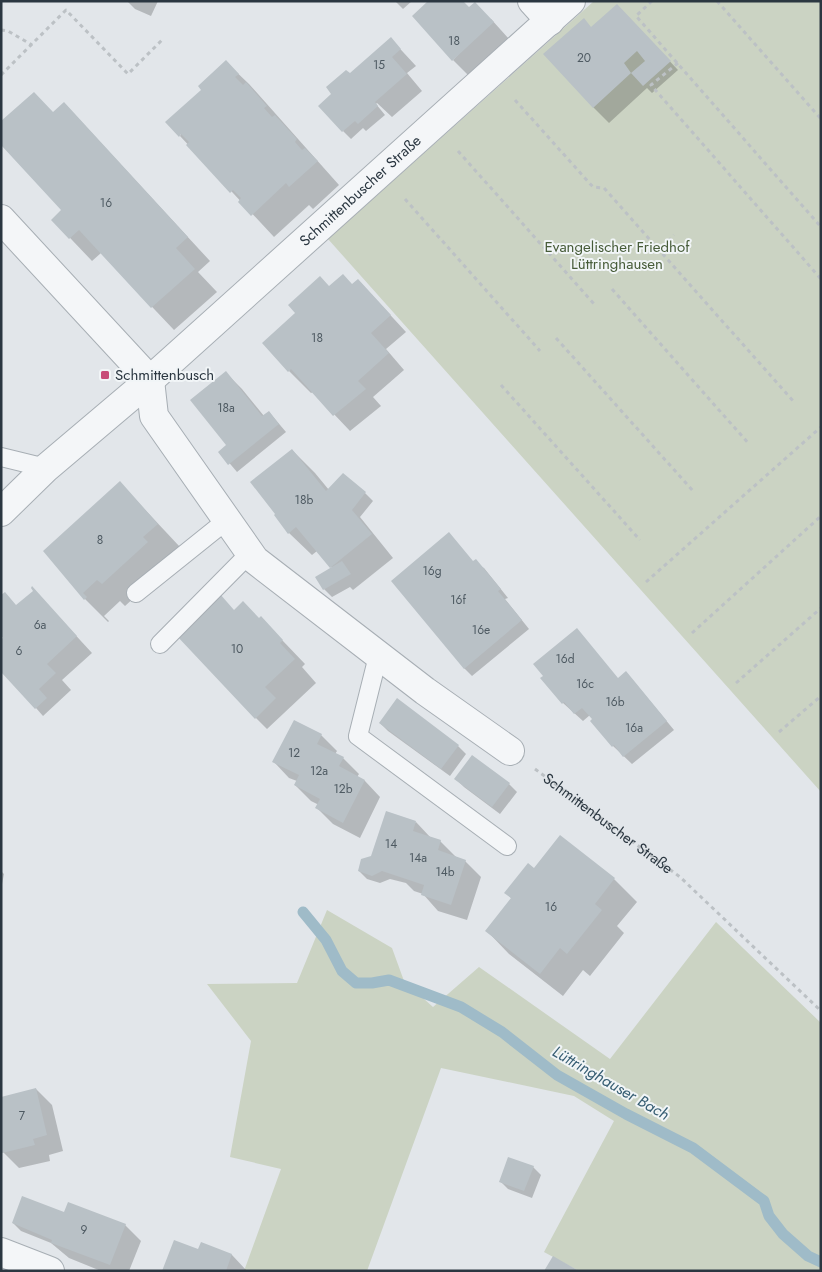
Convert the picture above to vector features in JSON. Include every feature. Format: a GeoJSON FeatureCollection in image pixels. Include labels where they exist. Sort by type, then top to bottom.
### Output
{"type":"FeatureCollection","features":[{"type":"Feature","properties":{"kind":"street","name":"Schmittenbuscher Straße"},"geometry":{"type":"LineString","coordinates":[[1,512],[46,468],[150,380],[541,11],[571,1]]}},
{"type":"Feature","properties":{"kind":"street"},"geometry":{"type":"LineString","coordinates":[[1,218],[150,380],[154,416],[255,560],[378,656],[510,750]]}},
{"type":"Feature","properties":{"kind":"street"},"geometry":{"type":"LineString","coordinates":[[1,1252],[50,1271]]}},
{"type":"Feature","properties":{"kind":"lane"},"geometry":{"type":"LineString","coordinates":[[1,457],[46,468]]}},
{"type":"Feature","properties":{"kind":"lane"},"geometry":{"type":"LineString","coordinates":[[136,593],[227,520]]}},
{"type":"Feature","properties":{"kind":"lane"},"geometry":{"type":"LineString","coordinates":[[160,644],[250,553]]}},
{"type":"Feature","properties":{"kind":"lane"},"geometry":{"type":"LineString","coordinates":[[378,656],[358,736],[507,846]]}},
{"type":"Feature","properties":{"kind":"path"},"geometry":{"type":"LineString","coordinates":[[652,1],[636,16],[821,227]]}},
{"type":"Feature","properties":{"kind":"path"},"geometry":{"type":"LineString","coordinates":[[717,1],[821,119]]}},
{"type":"Feature","properties":{"kind":"path"},"geometry":{"type":"LineString","coordinates":[[1,75],[66,10],[128,74],[163,39]]}},
{"type":"Feature","properties":{"kind":"path"},"geometry":{"type":"LineString","coordinates":[[1,30],[8,31],[32,45]]}},
{"type":"Feature","properties":{"kind":"path"},"geometry":{"type":"LineString","coordinates":[[678,63],[651,85],[821,279]]}},
{"type":"Feature","properties":{"kind":"path"},"geometry":{"type":"LineString","coordinates":[[515,100],[592,187],[604,188],[795,404]]}},
{"type":"Feature","properties":{"kind":"path"},"geometry":{"type":"LineString","coordinates":[[458,151],[595,305]]}},
{"type":"Feature","properties":{"kind":"path"},"geometry":{"type":"LineString","coordinates":[[405,199],[540,351]]}},
{"type":"Feature","properties":{"kind":"path"},"geometry":{"type":"LineString","coordinates":[[663,247],[674,235]]}},
{"type":"Feature","properties":{"kind":"path"},"geometry":{"type":"LineString","coordinates":[[612,290],[749,444]]}},
{"type":"Feature","properties":{"kind":"path"},"geometry":{"type":"LineString","coordinates":[[556,338],[694,492]]}},
{"type":"Feature","properties":{"kind":"path"},"geometry":{"type":"LineString","coordinates":[[501,385],[640,540]]}},
{"type":"Feature","properties":{"kind":"path"},"geometry":{"type":"LineString","coordinates":[[646,582],[821,427]]}},
{"type":"Feature","properties":{"kind":"path"},"geometry":{"type":"LineString","coordinates":[[692,633],[821,516]]}},
{"type":"Feature","properties":{"kind":"path"},"geometry":{"type":"LineString","coordinates":[[736,683],[821,608]]}},
{"type":"Feature","properties":{"kind":"path"},"geometry":{"type":"LineString","coordinates":[[779,732],[821,696]]}},
{"type":"Feature","properties":{"kind":"path","name":"Schmittenbuscher Straße"},"geometry":{"type":"LineString","coordinates":[[510,750],[680,877],[821,1011]]}},
{"type":"Feature","properties":{"kind":"green space","name":"Evangelischer Friedhof Lüttringhausen"},"geometry":{"type":"Polygon","coordinates":[[[594,1],[821,1],[821,792],[328,239],[594,1]]]}},
{"type":"Feature","properties":{"kind":"green space"},"geometry":{"type":"Polygon","coordinates":[[[327,910],[392,948],[404,981],[433,1007],[479,967],[610,1059],[716,922],[821,1023],[821,1271],[579,1271],[544,1252],[614,1121],[574,1096],[441,1068],[367,1271],[244,1271],[281,1169],[230,1157],[251,1041],[207,984],[297,983],[327,910]]]}},
{"type":"Feature","properties":{"kind":"building"},"geometry":{"type":"Polygon","coordinates":[[[428,1],[463,1],[469,7],[475,2],[494,22],[452,61],[412,16],[428,1]]]}},
{"type":"Feature","properties":{"kind":"building"},"geometry":{"type":"Polygon","coordinates":[[[617,4],[671,61],[643,86],[631,73],[593,108],[543,54],[584,18],[591,27],[617,4]],[[637,51],[624,63],[631,73],[645,61],[637,51]]]}},
{"type":"Feature","properties":{"kind":"building"},"geometry":{"type":"Polygon","coordinates":[[[391,37],[401,49],[392,57],[407,74],[375,102],[378,106],[358,124],[355,121],[342,132],[318,106],[331,94],[326,87],[346,70],[350,73],[391,37]]]}},
{"type":"Feature","properties":{"kind":"building"},"geometry":{"type":"Polygon","coordinates":[[[226,60],[239,74],[235,77],[243,85],[246,82],[267,106],[264,108],[272,117],[275,115],[297,139],[295,142],[302,150],[305,148],[318,161],[289,187],[286,183],[251,216],[238,202],[241,198],[233,190],[230,193],[186,145],[189,142],[181,134],[179,137],[165,122],[201,90],[198,86],[226,60]]]}},
{"type":"Feature","properties":{"kind":"building"},"geometry":{"type":"Polygon","coordinates":[[[34,92],[53,112],[64,102],[188,237],[176,248],[195,269],[151,308],[79,230],[69,239],[51,220],[61,210],[1,145],[1,121],[34,92]]]}},
{"type":"Feature","properties":{"kind":"building"},"geometry":{"type":"Polygon","coordinates":[[[343,274],[352,284],[358,279],[391,315],[371,333],[389,353],[358,381],[366,389],[333,416],[291,369],[288,372],[262,343],[295,313],[288,305],[320,276],[329,286],[343,274]]]}},
{"type":"Feature","properties":{"kind":"building"},"geometry":{"type":"Polygon","coordinates":[[[226,371],[262,416],[269,411],[279,424],[228,465],[218,452],[226,445],[190,400],[226,371]]]}},
{"type":"Feature","properties":{"kind":"building"},"geometry":{"type":"Polygon","coordinates":[[[292,449],[326,491],[343,473],[366,492],[352,510],[372,534],[330,568],[296,527],[288,534],[250,482],[292,449]]]}},
{"type":"Feature","properties":{"kind":"building"},"geometry":{"type":"Polygon","coordinates":[[[120,481],[158,524],[143,537],[148,542],[102,584],[97,580],[83,593],[87,597],[84,600],[43,551],[120,481]]]}},
{"type":"Feature","properties":{"kind":"building"},"geometry":{"type":"Polygon","coordinates":[[[449,532],[473,561],[476,559],[501,589],[498,591],[522,620],[464,669],[391,581],[449,532]]]}},
{"type":"Feature","properties":{"kind":"building"},"geometry":{"type":"Polygon","coordinates":[[[342,561],[351,574],[323,590],[315,577],[342,561]]]}},
{"type":"Feature","properties":{"kind":"building"},"geometry":{"type":"Polygon","coordinates":[[[32,586],[77,636],[47,664],[56,673],[39,689],[47,698],[35,709],[1,672],[1,639],[3,638],[1,636],[1,595],[5,592],[16,605],[33,591],[32,586]]]}},
{"type":"Feature","properties":{"kind":"building"},"geometry":{"type":"Polygon","coordinates":[[[220,594],[234,610],[243,601],[259,618],[261,616],[283,640],[280,643],[295,659],[265,687],[276,698],[255,719],[176,635],[220,594]]]}},
{"type":"Feature","properties":{"kind":"building"},"geometry":{"type":"Polygon","coordinates":[[[577,628],[618,678],[626,671],[667,721],[623,757],[590,721],[592,719],[582,708],[574,714],[564,702],[562,704],[540,678],[543,676],[533,664],[577,628]]]}},
{"type":"Feature","properties":{"kind":"building"},"geometry":{"type":"Polygon","coordinates":[[[397,698],[459,745],[441,769],[379,723],[397,698]]]}},
{"type":"Feature","properties":{"kind":"building"},"geometry":{"type":"Polygon","coordinates":[[[294,720],[322,734],[317,744],[344,757],[339,766],[365,780],[343,823],[315,808],[320,799],[294,785],[299,775],[272,762],[294,720]]]}},
{"type":"Feature","properties":{"kind":"building"},"geometry":{"type":"Polygon","coordinates":[[[472,755],[510,783],[492,807],[454,779],[472,755]]]}},
{"type":"Feature","properties":{"kind":"building"},"geometry":{"type":"Polygon","coordinates":[[[386,811],[416,821],[413,831],[441,840],[438,850],[466,860],[451,905],[421,895],[424,885],[382,871],[372,876],[358,871],[361,859],[371,856],[386,811]]]}},
{"type":"Feature","properties":{"kind":"building"},"geometry":{"type":"Polygon","coordinates":[[[560,835],[615,878],[595,904],[602,910],[567,954],[560,948],[540,974],[485,931],[511,898],[504,893],[528,863],[534,868],[560,835]]]}},
{"type":"Feature","properties":{"kind":"building"},"geometry":{"type":"Polygon","coordinates":[[[36,1088],[47,1135],[33,1139],[35,1145],[2,1153],[1,1097],[36,1088]]]}},
{"type":"Feature","properties":{"kind":"building"},"geometry":{"type":"Polygon","coordinates":[[[508,1157],[534,1166],[524,1191],[499,1182],[508,1157]]]}},
{"type":"Feature","properties":{"kind":"building"},"geometry":{"type":"Polygon","coordinates":[[[22,1196],[64,1212],[68,1202],[126,1224],[110,1265],[51,1243],[52,1240],[12,1223],[22,1196]]]}},
{"type":"Feature","properties":{"kind":"building"},"geometry":{"type":"Polygon","coordinates":[[[174,1240],[198,1249],[201,1242],[232,1254],[226,1271],[162,1271],[174,1240]]]}},
{"type":"Feature","properties":{"kind":"building"},"geometry":{"type":"Polygon","coordinates":[[[553,1256],[579,1271],[544,1271],[553,1256]]]}},
{"type":"Feature","properties":{"kind":"waterway","name":"Lüttringhauser Bach"},"geometry":{"type":"LineString","coordinates":[[303,912],[326,940],[342,971],[356,983],[389,980],[461,1007],[502,1032],[557,1075],[626,1114],[693,1148],[764,1201],[769,1216],[783,1234],[808,1256],[821,1262]]}},
{"type":"Feature","properties":{"kind":"place","name":"Schmittenbusch"},"geometry":{"type":"Point","coordinates":[105,375]}}]}
